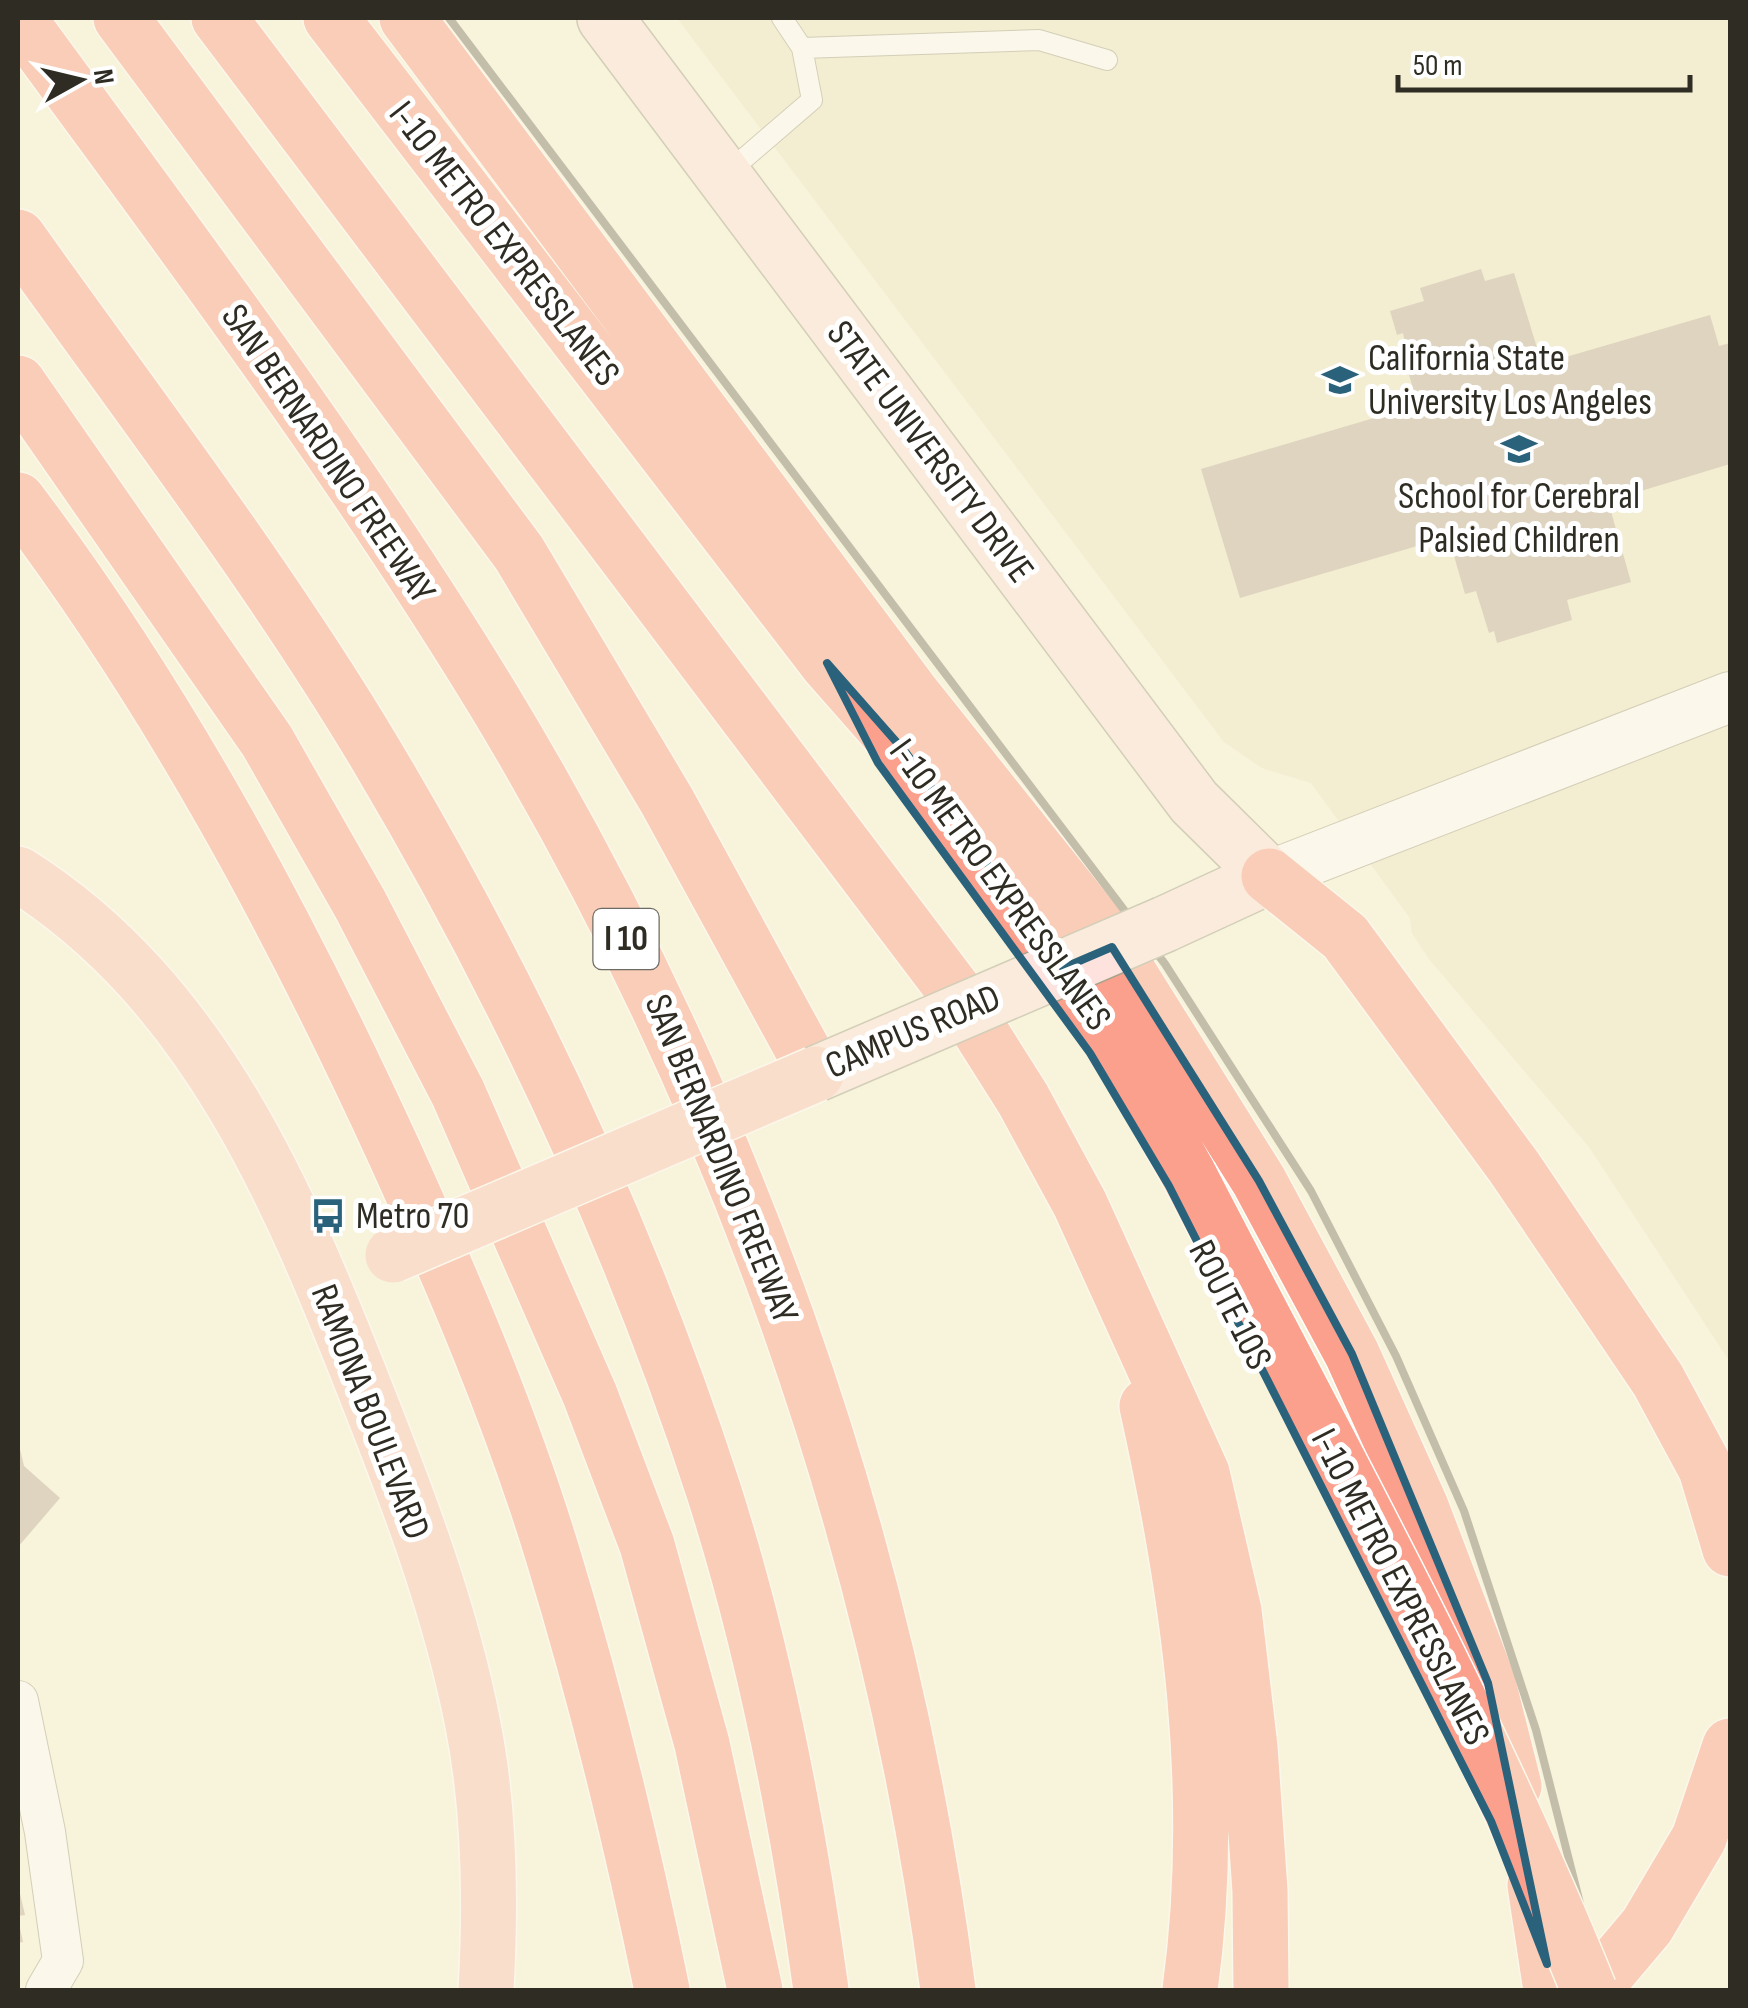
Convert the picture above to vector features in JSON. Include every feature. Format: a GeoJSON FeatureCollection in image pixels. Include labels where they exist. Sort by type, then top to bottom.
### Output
{"type":"FeatureCollection","features":[{"type":"Feature","properties":{"kind":"highway","name":"SAN BERNARDINO FREEWAY"},"geometry":{"type":"LineString","coordinates":[[18,18],[240,324],[423,590],[561,818],[679,1046],[738,1183],[844,1494],[925,1830],[948,1990]]}},
{"type":"Feature","properties":{"kind":"highway"},"geometry":{"type":"LineString","coordinates":[[121,18],[519,554],[667,801],[816,1074]]}},
{"type":"Feature","properties":{"kind":"highway"},"geometry":{"type":"LineString","coordinates":[[219,18],[956,993],[1023,1099],[1080,1204],[1202,1473],[1234,1611],[1253,1783],[1261,1990]]}},
{"type":"Feature","properties":{"kind":"highway","name":"I-10 METRO EXPRESSLANES"},"geometry":{"type":"LineString","coordinates":[[330,18],[827,663],[907,754],[1022,908],[1117,1045],[1179,1180],[1425,1632],[1544,1880],[1591,1990]]}},
{"type":"Feature","properties":{"kind":"highway","name":"I-10 METRO EXPRESSLANES"},"geometry":{"type":"LineString","coordinates":[[407,18],[913,695],[1107,938],[1259,1181],[1352,1354],[1422,1507],[1488,1682],[1537,1892],[1554,1990]]}},
{"type":"Feature","properties":{"kind":"highway"},"geometry":{"type":"LineString","coordinates":[[18,237],[324,672],[427,845],[535,1054],[625,1253],[714,1493],[775,1722],[821,1990]]}},
{"type":"Feature","properties":{"kind":"highway"},"geometry":{"type":"LineString","coordinates":[[18,383],[267,741],[360,904],[458,1093],[590,1394],[647,1545],[702,1744],[754,1990]]}},
{"type":"Feature","properties":{"kind":"highway"},"geometry":{"type":"LineString","coordinates":[[18,500],[193,760],[318,984],[468,1315],[552,1550],[611,1767],[662,1990]]}},
{"type":"Feature","properties":{"kind":"highway"},"geometry":{"type":"LineString","coordinates":[[1269,876],[1345,937],[1514,1167],[1658,1380],[1706,1469],[1730,1549]]}},
{"type":"Feature","properties":{"kind":"highway","name":"ROUTE 10S"},"geometry":{"type":"LineString","coordinates":[[1179,1180],[1491,1821],[1554,1990]]}},
{"type":"Feature","properties":{"kind":"highway"},"geometry":{"type":"LineString","coordinates":[[1126,1310],[1190,1626],[1200,1736],[1200,1865],[1190,1990]]}},
{"type":"Feature","properties":{"kind":"highway"},"geometry":{"type":"LineString","coordinates":[[1591,1990],[1647,1926],[1700,1838],[1730,1746]]}},
{"type":"Feature","properties":{"kind":"highway"},"geometry":{"type":"LineString","coordinates":[[611,1767],[638,1990]]}},
{"type":"Feature","properties":{"kind":"main road","name":"STATE UNIVERSITY DRIVE"},"geometry":{"type":"LineString","coordinates":[[605,18],[1194,802],[1269,876]]}},
{"type":"Feature","properties":{"kind":"main road","name":"RAMONA BOULEVARD"},"geometry":{"type":"LineString","coordinates":[[18,874],[104,941],[178,1018],[238,1107],[322,1286],[416,1526],[469,1707],[486,1841],[486,1990]]}},
{"type":"Feature","properties":{"kind":"main road","name":"CAMPUS ROAD"},"geometry":{"type":"LineString","coordinates":[[322,1286],[1269,876]]}},
{"type":"Feature","properties":{"kind":"street","name":"CAMPUS ROAD"},"geometry":{"type":"LineString","coordinates":[[1269,876],[1730,697]]}},
{"type":"Feature","properties":{"kind":"street"},"geometry":{"type":"LineString","coordinates":[[18,1701],[45,1832],[58,1982]]}},
{"type":"Feature","properties":{"kind":"lane"},"geometry":{"type":"LineString","coordinates":[[723,177],[812,100],[802,48],[782,18]]}},
{"type":"Feature","properties":{"kind":"lane"},"geometry":{"type":"LineString","coordinates":[[802,48],[1039,40],[1107,60]]}},
{"type":"Feature","properties":{"kind":"highlighted area"},"geometry":{"type":"Polygon","coordinates":[[[827,663],[907,754],[1063,968],[1112,947],[1259,1181],[1352,1354],[1488,1683],[1547,1964],[1491,1821],[1169,1186],[1090,1053],[878,763],[827,663]]]}},
{"type":"Feature","properties":{"kind":"shaded area","name":"California State University Los Angeles"},"geometry":{"type":"Polygon","coordinates":[[[677,18],[1730,18],[1730,1362],[1589,1147],[1429,959],[1412,933],[1410,918],[1311,783],[1262,768],[1224,742],[677,18]]]}},
{"type":"Feature","properties":{"kind":"building"},"geometry":{"type":"Polygon","coordinates":[[[1481,269],[1485,281],[1514,273],[1542,364],[1710,315],[1719,346],[1730,343],[1730,464],[1608,501],[1631,582],[1567,600],[1572,620],[1497,643],[1494,631],[1489,633],[1476,591],[1465,594],[1452,549],[1462,546],[1458,534],[1240,598],[1201,469],[1418,405],[1401,348],[1406,347],[1403,333],[1397,335],[1390,311],[1424,301],[1420,288],[1481,269]]]}},
{"type":"Feature","properties":{"kind":"building"},"geometry":{"type":"Polygon","coordinates":[[[18,1441],[24,1466],[60,1498],[18,1547],[18,1441]]]}},
{"type":"Feature","properties":{"kind":"building"},"geometry":{"type":"Polygon","coordinates":[[[18,1885],[25,1915],[18,1916],[18,1885]]]}},
{"type":"Feature","properties":{"kind":"railway"},"geometry":{"type":"LineString","coordinates":[[449,18],[1165,964],[1311,1191],[1396,1356],[1464,1511],[1536,1730],[1602,1990]]}},
{"type":"Feature","properties":{"kind":"place","name":"California State University Los Angeles"},"geometry":{"type":"Point","coordinates":[1340,380]}},
{"type":"Feature","properties":{"kind":"place","name":"School for Cerebral Palsied Children"},"geometry":{"type":"Point","coordinates":[1519,449]}},
{"type":"Feature","properties":{"kind":"place","name":"Metro 70"},"geometry":{"type":"Point","coordinates":[328,1216]}}]}
